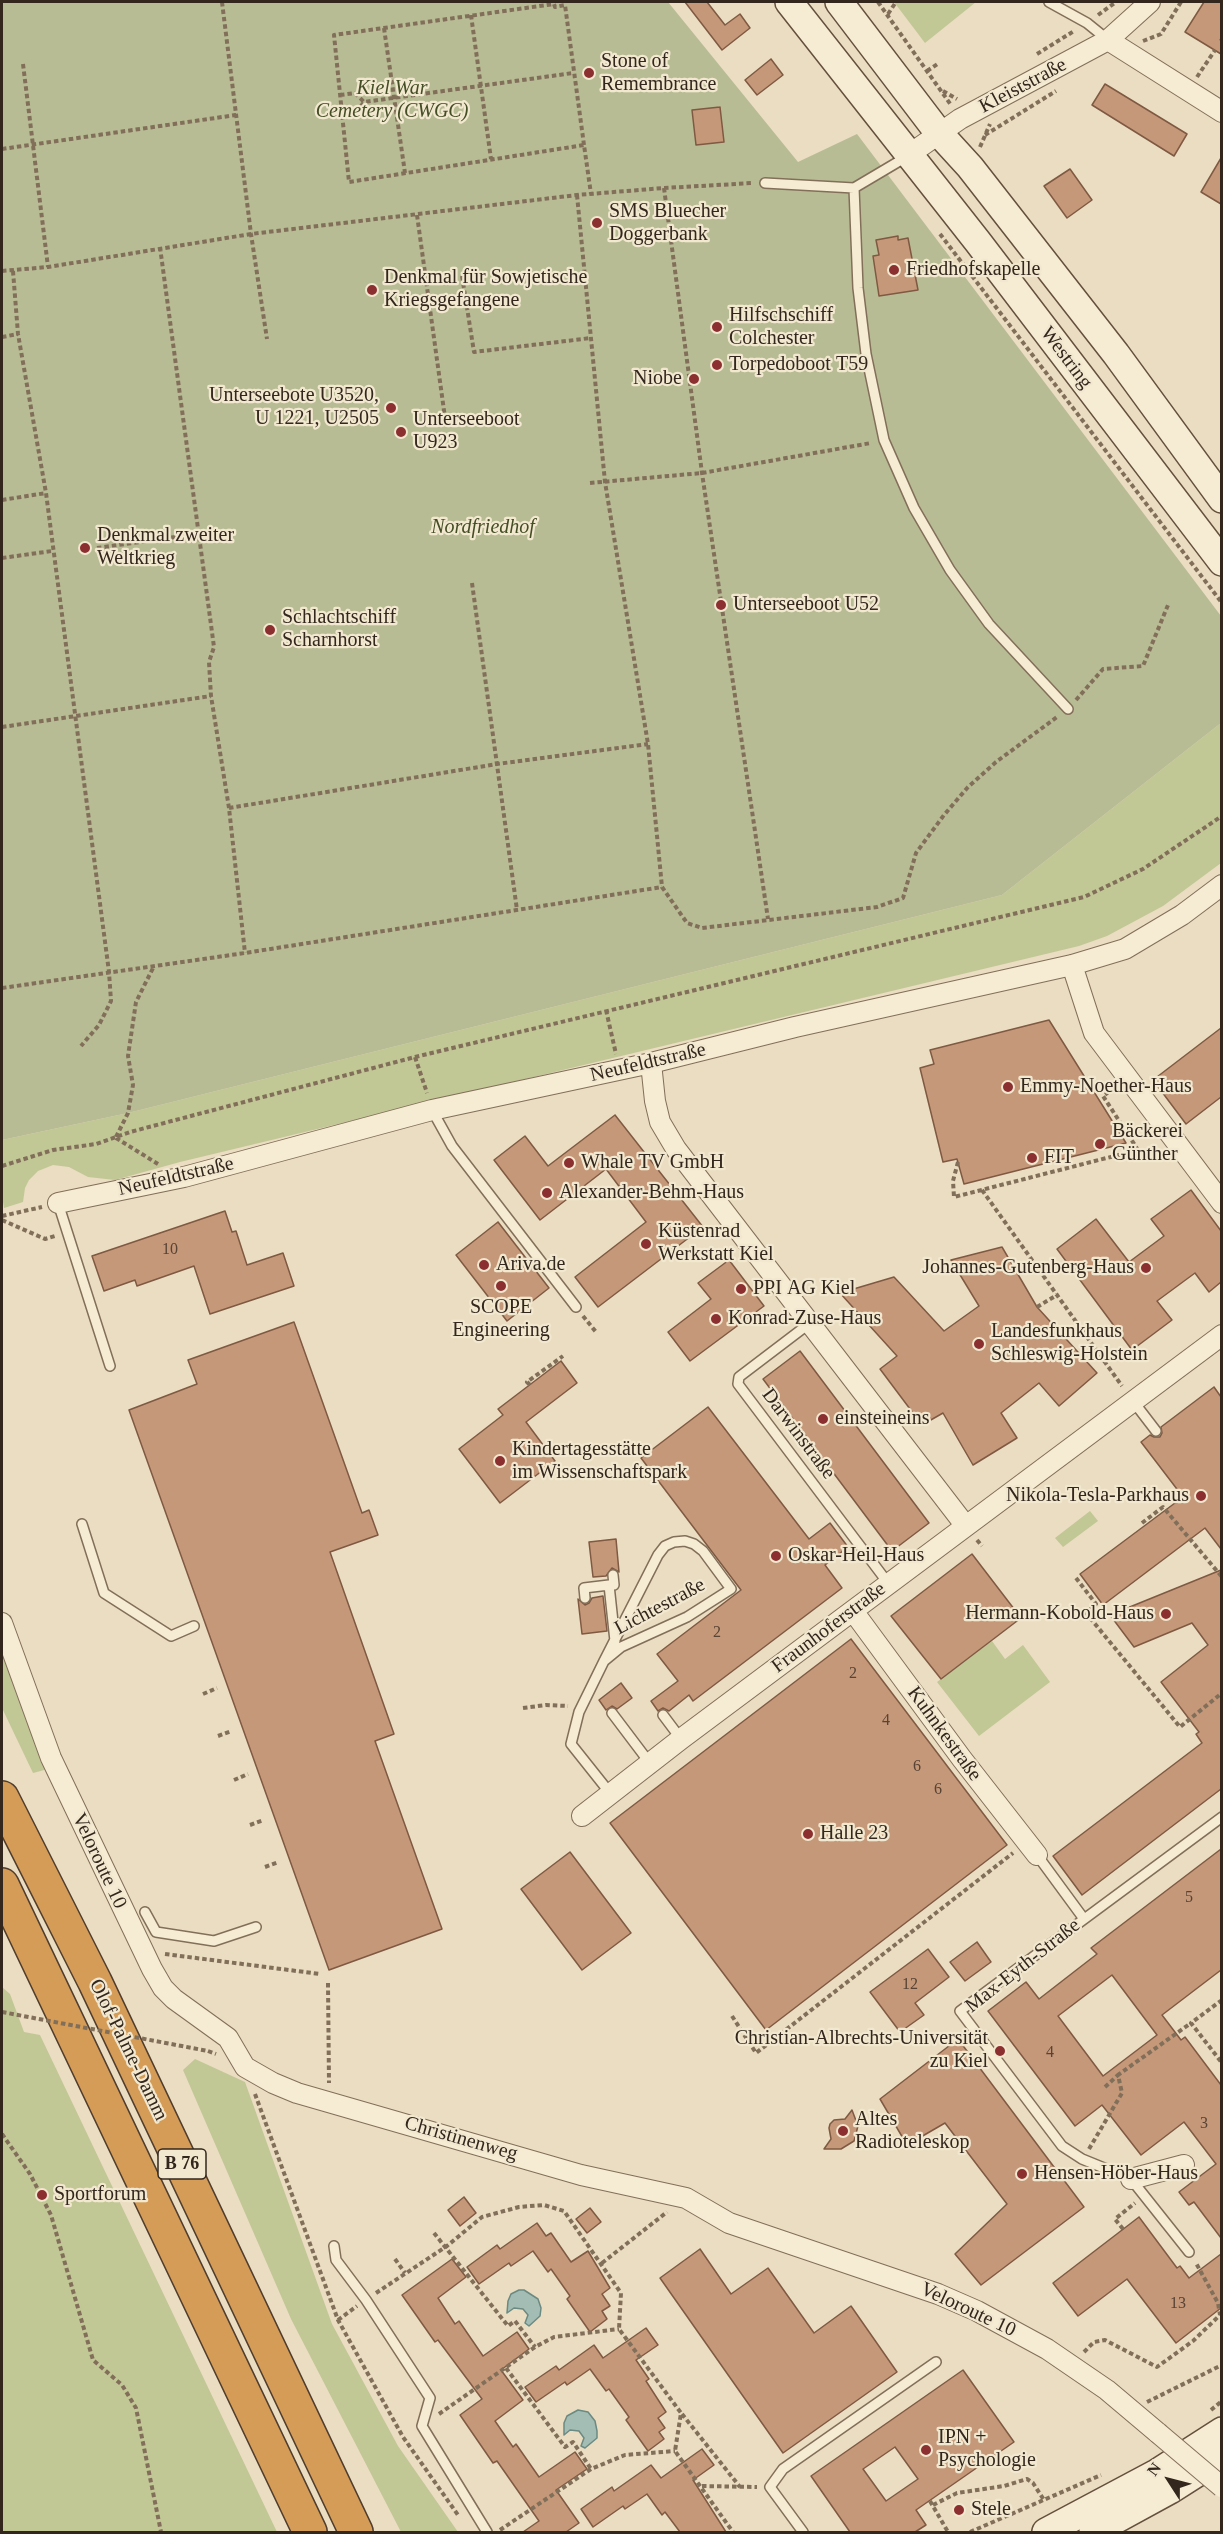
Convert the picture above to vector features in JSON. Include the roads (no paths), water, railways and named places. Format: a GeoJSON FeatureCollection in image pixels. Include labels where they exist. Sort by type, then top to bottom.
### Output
{"type":"FeatureCollection","features":[{"type":"Feature","properties":{"kind":"highway","name":"Olof-Palme-Damm"},"geometry":{"type":"LineString","coordinates":[[2,1798],[96,1982],[356,2532]]}},
{"type":"Feature","properties":{"kind":"highway","name":"Olof-Palme-Damm"},"geometry":{"type":"LineString","coordinates":[[2,1885],[310,2532]]}},
{"type":"Feature","properties":{"kind":"main road","name":"Westring"},"geometry":{"type":"LineString","coordinates":[[789,2],[910,154],[1221,562]]}},
{"type":"Feature","properties":{"kind":"main road","name":"Westring"},"geometry":{"type":"LineString","coordinates":[[839,2],[938,132],[970,168],[1109,346],[1221,499]]}},
{"type":"Feature","properties":{"kind":"main road"},"geometry":{"type":"LineString","coordinates":[[1046,2532],[1155,2475],[1214,2422]]}},
{"type":"Feature","properties":{"kind":"main road"},"geometry":{"type":"LineString","coordinates":[[1093,2532],[1170,2490],[1221,2457]]}},
{"type":"Feature","properties":{"kind":"street","name":"Kleiststraße"},"geometry":{"type":"LineString","coordinates":[[938,132],[1108,40],[1150,2]]}},
{"type":"Feature","properties":{"kind":"street"},"geometry":{"type":"LineString","coordinates":[[1108,40],[1221,112]]}},
{"type":"Feature","properties":{"kind":"street"},"geometry":{"type":"LineString","coordinates":[[910,154],[938,132]]}},
{"type":"Feature","properties":{"kind":"street","name":"Neufeldtstraße"},"geometry":{"type":"LineString","coordinates":[[58,1203],[181,1178],[432,1110],[651,1063],[795,1027],[1072,965],[1125,949],[1182,915],[1221,885]]}},
{"type":"Feature","properties":{"kind":"street"},"geometry":{"type":"LineString","coordinates":[[1072,965],[1094,1033],[1221,1203]]}},
{"type":"Feature","properties":{"kind":"street"},"geometry":{"type":"LineString","coordinates":[[651,1063],[660,1122],[676,1149],[965,1525]]}},
{"type":"Feature","properties":{"kind":"street","name":"Fraunhoferstraße"},"geometry":{"type":"LineString","coordinates":[[582,1816],[649,1762],[1221,1335]]}},
{"type":"Feature","properties":{"kind":"street","name":"Kuhnkestraße"},"geometry":{"type":"LineString","coordinates":[[853,1611],[1031,1849]]}},
{"type":"Feature","properties":{"kind":"street","name":"Veloroute 10"},"geometry":{"type":"LineString","coordinates":[[2,1623],[51,1758],[143,1954],[168,1994],[228,2038],[245,2067]]}},
{"type":"Feature","properties":{"kind":"street","name":"Christinenweg"},"geometry":{"type":"LineString","coordinates":[[245,2067],[297,2093],[581,2175],[678,2196]]}},
{"type":"Feature","properties":{"kind":"street"},"geometry":{"type":"LineString","coordinates":[[1131,2179],[1184,2165]]}},
{"type":"Feature","properties":{"kind":"street","name":"Veloroute 10"},"geometry":{"type":"LineString","coordinates":[[678,2196],[698,2203],[729,2223],[879,2273],[957,2302],[1012,2329],[1122,2402],[1221,2487]]}},
{"type":"Feature","properties":{"kind":"lane"},"geometry":{"type":"LineString","coordinates":[[1049,2],[1087,22],[1108,40]]}},
{"type":"Feature","properties":{"kind":"lane"},"geometry":{"type":"LineString","coordinates":[[765,183],[854,188],[910,154]]}},
{"type":"Feature","properties":{"kind":"lane"},"geometry":{"type":"LineString","coordinates":[[854,188],[858,288],[866,354],[884,440],[914,508],[950,570],[989,624],[1068,709]]}},
{"type":"Feature","properties":{"kind":"lane"},"geometry":{"type":"LineString","coordinates":[[432,1110],[452,1146],[576,1307]]}},
{"type":"Feature","properties":{"kind":"lane"},"geometry":{"type":"LineString","coordinates":[[58,1203],[110,1366]]}},
{"type":"Feature","properties":{"kind":"lane","name":"Darwinstraße"},"geometry":{"type":"LineString","coordinates":[[810,1323],[739,1377],[738,1384],[888,1583]]}},
{"type":"Feature","properties":{"kind":"lane"},"geometry":{"type":"LineString","coordinates":[[1133,1401],[1156,1431]]}},
{"type":"Feature","properties":{"kind":"lane"},"geometry":{"type":"LineString","coordinates":[[82,1524],[104,1593],[171,1636],[194,1626]]}},
{"type":"Feature","properties":{"kind":"lane","name":"Lichtestraße"},"geometry":{"type":"LineString","coordinates":[[604,1661],[621,1647],[687,1617],[731,1589],[702,1551],[693,1544],[675,1542],[665,1546],[604,1661],[579,1712],[571,1744],[610,1793]]}},
{"type":"Feature","properties":{"kind":"lane"},"geometry":{"type":"LineString","coordinates":[[585,1598],[584,1588],[601,1589],[614,1585],[613,1575]]}},
{"type":"Feature","properties":{"kind":"lane"},"geometry":{"type":"LineString","coordinates":[[601,1576],[601,1589],[615,1641]]}},
{"type":"Feature","properties":{"kind":"lane"},"geometry":{"type":"LineString","coordinates":[[612,1713],[649,1762]]}},
{"type":"Feature","properties":{"kind":"lane"},"geometry":{"type":"LineString","coordinates":[[663,1716],[681,1739]]}},
{"type":"Feature","properties":{"kind":"lane","name":"Max-Eyth-Straße"},"geometry":{"type":"LineString","coordinates":[[1189,2252],[1131,2179],[1082,2159],[1062,2146],[960,2011],[1221,1817]]}},
{"type":"Feature","properties":{"kind":"lane"},"geometry":{"type":"LineString","coordinates":[[1031,1849],[1084,1919]]}},
{"type":"Feature","properties":{"kind":"lane"},"geometry":{"type":"LineString","coordinates":[[145,1912],[156,1932],[214,1941],[256,1927]]}},
{"type":"Feature","properties":{"kind":"lane"},"geometry":{"type":"LineString","coordinates":[[334,2246],[336,2260],[366,2300],[430,2398],[422,2426],[487,2532]]}},
{"type":"Feature","properties":{"kind":"lane"},"geometry":{"type":"LineString","coordinates":[[803,2532],[770,2487],[783,2469],[936,2362]]}},
{"type":"Feature","properties":{"kind":"water"},"geometry":{"type":"Polygon","coordinates":[[[524,2290],[538,2299],[541,2308],[540,2316],[529,2326],[525,2323],[528,2315],[523,2309],[514,2308],[507,2313],[511,2294],[524,2290]]]}},
{"type":"Feature","properties":{"kind":"water"},"geometry":{"type":"Polygon","coordinates":[[[578,2410],[588,2412],[595,2421],[597,2431],[597,2438],[585,2448],[581,2446],[584,2438],[579,2431],[570,2430],[564,2435],[564,2423],[567,2416],[578,2410]]]}},
{"type":"Feature","properties":{"kind":"place","name":"Stone of Remembrance"},"geometry":{"type":"Point","coordinates":[589,73]}},
{"type":"Feature","properties":{"kind":"place","name":"SMS Bluecher Doggerbank"},"geometry":{"type":"Point","coordinates":[597,223]}},
{"type":"Feature","properties":{"kind":"place","name":"Friedhofskapelle"},"geometry":{"type":"Point","coordinates":[894,270]}},
{"type":"Feature","properties":{"kind":"place","name":"Denkmal für Sowjetische Kriegsgefangene"},"geometry":{"type":"Point","coordinates":[372,290]}},
{"type":"Feature","properties":{"kind":"place","name":"Hilfschschiff Colchester"},"geometry":{"type":"Point","coordinates":[717,327]}},
{"type":"Feature","properties":{"kind":"place","name":"Torpedoboot T59"},"geometry":{"type":"Point","coordinates":[717,365]}},
{"type":"Feature","properties":{"kind":"place","name":"Niobe"},"geometry":{"type":"Point","coordinates":[694,379]}},
{"type":"Feature","properties":{"kind":"place","name":"Unterseebote U3520, U 1221, U2505"},"geometry":{"type":"Point","coordinates":[391,408]}},
{"type":"Feature","properties":{"kind":"place","name":"Unterseeboot U923"},"geometry":{"type":"Point","coordinates":[401,432]}},
{"type":"Feature","properties":{"kind":"place","name":"Denkmal zweiter Weltkrieg"},"geometry":{"type":"Point","coordinates":[85,548]}},
{"type":"Feature","properties":{"kind":"place","name":"Unterseeboot U52"},"geometry":{"type":"Point","coordinates":[721,605]}},
{"type":"Feature","properties":{"kind":"place","name":"Schlachtschiff Scharnhorst"},"geometry":{"type":"Point","coordinates":[270,630]}},
{"type":"Feature","properties":{"kind":"place","name":"Emmy-Noether-Haus"},"geometry":{"type":"Point","coordinates":[1008,1087]}},
{"type":"Feature","properties":{"kind":"place","name":"Bäckerei Günther"},"geometry":{"type":"Point","coordinates":[1100,1144]}},
{"type":"Feature","properties":{"kind":"place","name":"FIT"},"geometry":{"type":"Point","coordinates":[1032,1158]}},
{"type":"Feature","properties":{"kind":"place","name":"Whale TV GmbH"},"geometry":{"type":"Point","coordinates":[569,1163]}},
{"type":"Feature","properties":{"kind":"place","name":"Alexander-Behm-Haus"},"geometry":{"type":"Point","coordinates":[547,1193]}},
{"type":"Feature","properties":{"kind":"place","name":"Küstenrad Werkstatt Kiel"},"geometry":{"type":"Point","coordinates":[646,1244]}},
{"type":"Feature","properties":{"kind":"place","name":"Ariva.de"},"geometry":{"type":"Point","coordinates":[484,1265]}},
{"type":"Feature","properties":{"kind":"place","name":"Johannes-Gutenberg-Haus"},"geometry":{"type":"Point","coordinates":[1146,1268]}},
{"type":"Feature","properties":{"kind":"place","name":"SCOPE Engineering"},"geometry":{"type":"Point","coordinates":[501,1286]}},
{"type":"Feature","properties":{"kind":"place","name":"PPI AG Kiel"},"geometry":{"type":"Point","coordinates":[741,1289]}},
{"type":"Feature","properties":{"kind":"place","name":"Konrad-Zuse-Haus"},"geometry":{"type":"Point","coordinates":[716,1319]}},
{"type":"Feature","properties":{"kind":"place","name":"Landesfunkhaus Schleswig-Holstein"},"geometry":{"type":"Point","coordinates":[979,1344]}},
{"type":"Feature","properties":{"kind":"place","name":"einsteineins"},"geometry":{"type":"Point","coordinates":[823,1419]}},
{"type":"Feature","properties":{"kind":"place","name":"Kindertagesstätte im Wissenschaftspark"},"geometry":{"type":"Point","coordinates":[500,1461]}},
{"type":"Feature","properties":{"kind":"place","name":"Nikola-Tesla-Parkhaus"},"geometry":{"type":"Point","coordinates":[1201,1496]}},
{"type":"Feature","properties":{"kind":"place","name":"Oskar-Heil-Haus"},"geometry":{"type":"Point","coordinates":[776,1556]}},
{"type":"Feature","properties":{"kind":"place","name":"Hermann-Kobold-Haus"},"geometry":{"type":"Point","coordinates":[1166,1614]}},
{"type":"Feature","properties":{"kind":"place","name":"Halle 23"},"geometry":{"type":"Point","coordinates":[808,1834]}},
{"type":"Feature","properties":{"kind":"place","name":"Christian-Albrechts-Universität zu Kiel"},"geometry":{"type":"Point","coordinates":[1000,2051]}},
{"type":"Feature","properties":{"kind":"place","name":"Altes Radioteleskop"},"geometry":{"type":"Point","coordinates":[843,2131]}},
{"type":"Feature","properties":{"kind":"place","name":"Hensen-Höber-Haus"},"geometry":{"type":"Point","coordinates":[1022,2174]}},
{"type":"Feature","properties":{"kind":"place","name":"Sportforum"},"geometry":{"type":"Point","coordinates":[42,2195]}},
{"type":"Feature","properties":{"kind":"place","name":"IPN + Psychologie"},"geometry":{"type":"Point","coordinates":[926,2450]}},
{"type":"Feature","properties":{"kind":"place","name":"Stele"},"geometry":{"type":"Point","coordinates":[959,2510]}},
{"type":"Feature","properties":{"kind":"park label","name":"Kiel War Cemetery (CWGC)"},"geometry":{"type":"Point","coordinates":[392,100]}},
{"type":"Feature","properties":{"kind":"park label","name":"Nordfriedhof"},"geometry":{"type":"Point","coordinates":[483,528]}}]}
